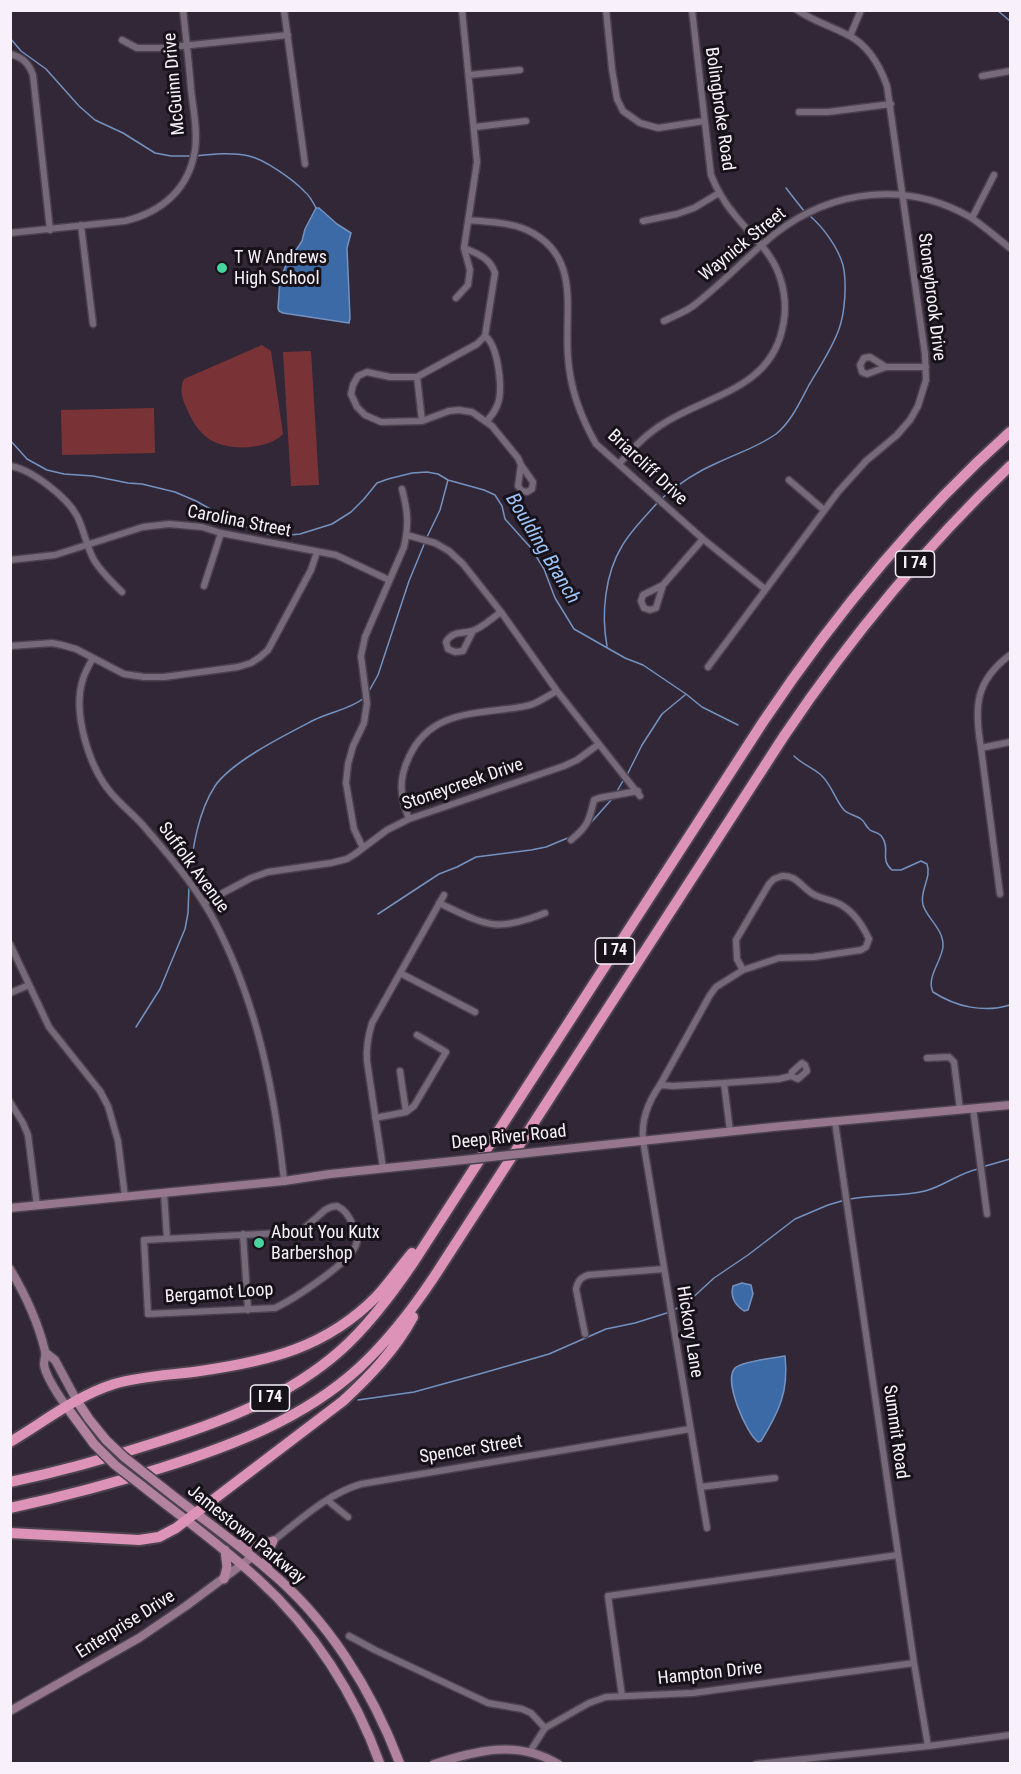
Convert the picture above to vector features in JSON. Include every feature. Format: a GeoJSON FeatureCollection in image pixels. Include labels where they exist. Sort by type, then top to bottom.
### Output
{"type":"FeatureCollection","features":[{"type":"Feature","properties":{"kind":"highway","name":"I 74"},"geometry":{"type":"LineString","coordinates":[[10,1482],[81,1465],[193,1431],[247,1409],[296,1383],[341,1350],[367,1323],[402,1279],[756,732],[803,664],[851,600],[903,539],[966,473],[1011,432]]}},
{"type":"Feature","properties":{"kind":"highway","name":"I 74"},"geometry":{"type":"LineString","coordinates":[[10,1508],[78,1492],[173,1464],[257,1433],[327,1394],[372,1355],[399,1326],[434,1277],[784,736],[824,679],[859,631],[903,578],[956,520],[1011,466]]}},
{"type":"Feature","properties":{"kind":"highway"},"geometry":{"type":"LineString","coordinates":[[10,1442],[77,1401],[122,1382],[259,1362],[288,1353],[316,1340],[348,1321],[377,1296],[453,1201]]}},
{"type":"Feature","properties":{"kind":"highway"},"geometry":{"type":"LineString","coordinates":[[10,1533],[147,1540],[165,1535],[322,1418],[361,1384],[402,1336],[434,1277]]}},
{"type":"Feature","properties":{"kind":"main road","name":"Jamestown Parkway"},"geometry":{"type":"LineString","coordinates":[[77,1401],[106,1440],[124,1457],[268,1569],[310,1612],[349,1662],[378,1713],[400,1764]]}},
{"type":"Feature","properties":{"kind":"main road","name":"Jamestown Parkway"},"geometry":{"type":"LineString","coordinates":[[66,1407],[94,1444],[115,1465],[225,1550],[286,1608],[324,1655],[353,1703],[380,1764]]}},
{"type":"Feature","properties":{"kind":"main road"},"geometry":{"type":"LineString","coordinates":[[237,1544],[256,1546],[273,1541]]}},
{"type":"Feature","properties":{"kind":"main road"},"geometry":{"type":"LineString","coordinates":[[268,1569],[266,1555],[273,1541]]}},
{"type":"Feature","properties":{"kind":"main road"},"geometry":{"type":"LineString","coordinates":[[224,1579],[227,1567],[225,1550]]}},
{"type":"Feature","properties":{"kind":"street","name":"McGuinn Drive"},"geometry":{"type":"LineString","coordinates":[[10,233],[125,221],[150,213],[170,198],[185,178],[195,150],[196,134],[183,10]]}},
{"type":"Feature","properties":{"kind":"street"},"geometry":{"type":"LineString","coordinates":[[284,10],[305,164]]}},
{"type":"Feature","properties":{"kind":"street"},"geometry":{"type":"LineString","coordinates":[[456,298],[468,285],[470,270],[464,248],[476,176],[477,148],[462,10]]}},
{"type":"Feature","properties":{"kind":"street"},"geometry":{"type":"LineString","coordinates":[[606,10],[613,79],[617,99],[623,111],[640,123],[658,128],[704,121]]}},
{"type":"Feature","properties":{"kind":"street","name":"Bolingbroke Road"},"geometry":{"type":"LineString","coordinates":[[619,464],[645,436],[664,422],[746,382],[760,371],[771,358],[785,319],[785,301],[779,274],[772,258],[719,194],[711,175],[692,10]]}},
{"type":"Feature","properties":{"kind":"street","name":"Stoneybrook Drive"},"geometry":{"type":"LineString","coordinates":[[708,666],[838,492],[866,461],[897,435],[910,420],[924,392],[926,380],[887,86],[872,56],[850,36],[797,10]]}},
{"type":"Feature","properties":{"kind":"street"},"geometry":{"type":"LineString","coordinates":[[850,36],[861,10]]}},
{"type":"Feature","properties":{"kind":"street"},"geometry":{"type":"LineString","coordinates":[[122,40],[136,48],[162,48],[288,35]]}},
{"type":"Feature","properties":{"kind":"street"},"geometry":{"type":"LineString","coordinates":[[10,54],[27,62],[33,75],[50,230]]}},
{"type":"Feature","properties":{"kind":"street"},"geometry":{"type":"LineString","coordinates":[[469,75],[520,70]]}},
{"type":"Feature","properties":{"kind":"street"},"geometry":{"type":"LineString","coordinates":[[982,76],[1011,71]]}},
{"type":"Feature","properties":{"kind":"street"},"geometry":{"type":"LineString","coordinates":[[799,112],[828,112],[891,105]]}},
{"type":"Feature","properties":{"kind":"street"},"geometry":{"type":"LineString","coordinates":[[475,127],[526,121]]}},
{"type":"Feature","properties":{"kind":"street"},"geometry":{"type":"LineString","coordinates":[[972,218],[994,176]]}},
{"type":"Feature","properties":{"kind":"street"},"geometry":{"type":"LineString","coordinates":[[643,221],[694,208],[719,194]]}},
{"type":"Feature","properties":{"kind":"street","name":"Waynick Street"},"geometry":{"type":"LineString","coordinates":[[664,321],[692,307],[777,233],[819,207],[844,198],[903,195],[932,201],[972,218],[1011,248]]}},
{"type":"Feature","properties":{"kind":"street","name":"Briarcliff Drive"},"geometry":{"type":"LineString","coordinates":[[468,220],[508,225],[525,230],[543,241],[558,258],[568,285],[568,356],[576,403],[584,424],[596,444],[703,539],[765,589]]}},
{"type":"Feature","properties":{"kind":"street"},"geometry":{"type":"LineString","coordinates":[[81,225],[93,324]]}},
{"type":"Feature","properties":{"kind":"street"},"geometry":{"type":"LineString","coordinates":[[464,248],[488,260],[495,273],[485,336],[477,344],[417,377],[390,377],[368,372],[358,376],[351,394],[357,408],[365,415],[381,422],[422,421],[449,411],[472,412],[487,421],[514,452],[521,465]]}},
{"type":"Feature","properties":{"kind":"street"},"geometry":{"type":"LineString","coordinates":[[485,336],[494,349],[500,387],[497,407],[487,421]]}},
{"type":"Feature","properties":{"kind":"street"},"geometry":{"type":"LineString","coordinates":[[886,367],[926,367]]}},
{"type":"Feature","properties":{"kind":"street"},"geometry":{"type":"LineString","coordinates":[[417,377],[422,421]]}},
{"type":"Feature","properties":{"kind":"street"},"geometry":{"type":"LineString","coordinates":[[10,466],[33,473],[77,514],[94,561],[122,592]]}},
{"type":"Feature","properties":{"kind":"street"},"geometry":{"type":"LineString","coordinates":[[789,480],[824,510]]}},
{"type":"Feature","properties":{"kind":"street"},"geometry":{"type":"LineString","coordinates":[[363,848],[354,829],[346,783],[348,764],[353,746],[364,723],[366,702],[362,656],[365,637],[407,536],[408,512],[402,489]]}},
{"type":"Feature","properties":{"kind":"street","name":"Carolina Street"},"geometry":{"type":"LineString","coordinates":[[10,560],[55,555],[142,527],[169,524],[202,527],[221,533],[336,555],[389,580]]}},
{"type":"Feature","properties":{"kind":"street"},"geometry":{"type":"LineString","coordinates":[[204,586],[221,533]]}},
{"type":"Feature","properties":{"kind":"street"},"geometry":{"type":"LineString","coordinates":[[407,536],[435,543],[449,551],[471,573],[557,690],[639,793],[594,800],[585,829],[571,840]]}},
{"type":"Feature","properties":{"kind":"street"},"geometry":{"type":"LineString","coordinates":[[663,585],[703,539]]}},
{"type":"Feature","properties":{"kind":"street"},"geometry":{"type":"LineString","coordinates":[[10,646],[52,643],[76,649],[124,674],[144,677],[164,677],[238,667],[251,663],[268,650],[311,570],[317,552]]}},
{"type":"Feature","properties":{"kind":"street"},"geometry":{"type":"LineString","coordinates":[[473,631],[463,651],[455,652],[448,649],[446,642],[449,637],[455,633],[473,631],[501,612]]}},
{"type":"Feature","properties":{"kind":"street"},"geometry":{"type":"LineString","coordinates":[[1000,894],[976,715],[986,679],[1002,661],[1011,655]]}},
{"type":"Feature","properties":{"kind":"street","name":"Suffolk Avenue"},"geometry":{"type":"LineString","coordinates":[[93,658],[83,679],[80,696],[84,736],[93,765],[111,794],[145,827],[182,872],[204,903],[219,931],[236,969],[262,1044],[269,1075],[284,1181]]}},
{"type":"Feature","properties":{"kind":"street"},"geometry":{"type":"LineString","coordinates":[[409,819],[402,799],[402,775],[411,752],[426,732],[453,717],[533,704],[557,690]]}},
{"type":"Feature","properties":{"kind":"street"},"geometry":{"type":"LineString","coordinates":[[981,748],[1011,742]]}},
{"type":"Feature","properties":{"kind":"street","name":"Stoneycreek Drive"},"geometry":{"type":"LineString","coordinates":[[204,903],[251,878],[268,872],[347,859],[387,830],[409,819],[564,766],[577,760],[599,744]]}},
{"type":"Feature","properties":{"kind":"street","name":"Hickory Lane"},"geometry":{"type":"LineString","coordinates":[[707,1528],[643,1140],[644,1116],[652,1096],[716,987],[743,970],[779,958],[814,957],[861,950],[866,947],[869,939],[862,925],[852,913],[837,902],[821,898],[795,878],[782,876],[769,884],[736,940],[737,959],[743,970]]}},
{"type":"Feature","properties":{"kind":"street"},"geometry":{"type":"LineString","coordinates":[[383,1168],[367,1061],[367,1040],[372,1023],[444,895]]}},
{"type":"Feature","properties":{"kind":"street"},"geometry":{"type":"LineString","coordinates":[[439,903],[478,921],[496,926],[525,921],[545,913]]}},
{"type":"Feature","properties":{"kind":"street"},"geometry":{"type":"LineString","coordinates":[[10,944],[49,1027],[100,1091],[108,1106],[118,1141],[125,1197]]}},
{"type":"Feature","properties":{"kind":"street"},"geometry":{"type":"LineString","coordinates":[[400,973],[475,1012]]}},
{"type":"Feature","properties":{"kind":"street"},"geometry":{"type":"LineString","coordinates":[[10,993],[29,985]]}},
{"type":"Feature","properties":{"kind":"street"},"geometry":{"type":"LineString","coordinates":[[375,1118],[406,1112],[414,1106],[446,1053],[417,1035]]}},
{"type":"Feature","properties":{"kind":"street"},"geometry":{"type":"LineString","coordinates":[[927,1058],[949,1057],[954,1062],[960,1110]]}},
{"type":"Feature","properties":{"kind":"street"},"geometry":{"type":"LineString","coordinates":[[400,1071],[406,1112]]}},
{"type":"Feature","properties":{"kind":"street"},"geometry":{"type":"LineString","coordinates":[[660,1085],[724,1083],[791,1076]]}},
{"type":"Feature","properties":{"kind":"street"},"geometry":{"type":"LineString","coordinates":[[724,1083],[730,1131]]}},
{"type":"Feature","properties":{"kind":"street"},"geometry":{"type":"LineString","coordinates":[[10,1102],[28,1135],[37,1206]]}},
{"type":"Feature","properties":{"kind":"street","name":"Deep River Road"},"geometry":{"type":"LineString","coordinates":[[10,1208],[284,1181],[383,1168],[730,1131],[1011,1105]]}},
{"type":"Feature","properties":{"kind":"street"},"geometry":{"type":"LineString","coordinates":[[974,1108],[987,1214]]}},
{"type":"Feature","properties":{"kind":"street","name":"Summit Road"},"geometry":{"type":"LineString","coordinates":[[835,1122],[928,1746]]}},
{"type":"Feature","properties":{"kind":"street"},"geometry":{"type":"LineString","coordinates":[[164,1193],[167,1239]]}},
{"type":"Feature","properties":{"kind":"street","name":"Bergamot Loop"},"geometry":{"type":"LineString","coordinates":[[337,1206],[348,1214],[355,1227],[357,1244],[352,1254],[308,1288],[274,1308],[148,1314],[144,1240],[167,1239],[300,1232],[325,1210],[337,1206]]}},
{"type":"Feature","properties":{"kind":"street"},"geometry":{"type":"LineString","coordinates":[[243,1234],[248,1310]]}},
{"type":"Feature","properties":{"kind":"street","name":"Jamestown Parkway"},"geometry":{"type":"LineString","coordinates":[[10,1269],[21,1287],[46,1353],[44,1365],[66,1407]]}},
{"type":"Feature","properties":{"kind":"street"},"geometry":{"type":"LineString","coordinates":[[585,1334],[576,1289],[577,1282],[581,1278],[588,1275],[664,1269]]}},
{"type":"Feature","properties":{"kind":"street"},"geometry":{"type":"LineString","coordinates":[[10,1289],[21,1287]]}},
{"type":"Feature","properties":{"kind":"street","name":"Jamestown Parkway"},"geometry":{"type":"LineString","coordinates":[[46,1353],[55,1360],[77,1401]]}},
{"type":"Feature","properties":{"kind":"street","name":"Spencer Street"},"geometry":{"type":"LineString","coordinates":[[273,1541],[327,1500],[344,1490],[369,1482],[690,1429]]}},
{"type":"Feature","properties":{"kind":"street"},"geometry":{"type":"LineString","coordinates":[[700,1487],[776,1478]]}},
{"type":"Feature","properties":{"kind":"street"},"geometry":{"type":"LineString","coordinates":[[327,1500],[348,1517]]}},
{"type":"Feature","properties":{"kind":"street"},"geometry":{"type":"LineString","coordinates":[[622,1696],[608,1596],[898,1555]]}},
{"type":"Feature","properties":{"kind":"street","name":"Enterprise Drive"},"geometry":{"type":"LineString","coordinates":[[10,1711],[139,1638],[252,1557]]}},
{"type":"Feature","properties":{"kind":"street"},"geometry":{"type":"LineString","coordinates":[[349,1636],[488,1703],[522,1708],[531,1713],[545,1728]]}},
{"type":"Feature","properties":{"kind":"street","name":"Hampton Drive"},"geometry":{"type":"LineString","coordinates":[[529,1753],[545,1728],[594,1701],[606,1697],[693,1693],[914,1663]]}},
{"type":"Feature","properties":{"kind":"street"},"geometry":{"type":"LineString","coordinates":[[756,1764],[828,1760],[1011,1735]]}},
{"type":"Feature","properties":{"kind":"street"},"geometry":{"type":"LineString","coordinates":[[434,1764],[488,1749],[507,1749],[529,1753],[550,1759],[558,1764]]}},
{"type":"Feature","properties":{"kind":"shaded area"},"geometry":{"type":"Polygon","coordinates":[[[262,345],[271,351],[283,434],[276,440],[256,446],[233,447],[213,441],[194,424],[182,394],[184,379],[262,345]]]}},
{"type":"Feature","properties":{"kind":"shaded area"},"geometry":{"type":"Polygon","coordinates":[[[311,351],[319,485],[291,486],[283,352],[311,351]]]}},
{"type":"Feature","properties":{"kind":"shaded area"},"geometry":{"type":"Polygon","coordinates":[[[154,408],[155,453],[62,455],[61,410],[154,408]]]}},
{"type":"Feature","properties":{"kind":"water"},"geometry":{"type":"Polygon","coordinates":[[[316,208],[351,233],[347,248],[349,323],[283,313],[278,308],[280,280],[286,265],[302,241],[305,229],[316,208]]]}},
{"type":"Feature","properties":{"kind":"water"},"geometry":{"type":"Polygon","coordinates":[[[742,1283],[751,1285],[753,1294],[748,1310],[744,1311],[738,1306],[732,1294],[733,1286],[742,1283]]]}},
{"type":"Feature","properties":{"kind":"water"},"geometry":{"type":"Polygon","coordinates":[[[785,1356],[784,1391],[778,1411],[761,1441],[758,1442],[742,1418],[734,1394],[732,1374],[735,1368],[744,1363],[785,1356]]]}},
{"type":"Feature","properties":{"kind":"waterway"},"geometry":{"type":"LineString","coordinates":[[997,10],[1010,21]]}},
{"type":"Feature","properties":{"kind":"waterway"},"geometry":{"type":"LineString","coordinates":[[10,38],[21,51],[46,69],[79,106],[95,120],[123,133],[155,153],[192,156]]}},
{"type":"Feature","properties":{"kind":"waterway"},"geometry":{"type":"LineString","coordinates":[[196,156],[229,154],[255,158],[294,182],[308,195],[316,208]]}},
{"type":"Feature","properties":{"kind":"waterway"},"geometry":{"type":"LineString","coordinates":[[786,188],[804,211]]}},
{"type":"Feature","properties":{"kind":"waterway"},"geometry":{"type":"LineString","coordinates":[[661,499],[696,474],[776,434],[795,411],[829,350],[843,315],[844,272],[834,245],[810,216]]}},
{"type":"Feature","properties":{"kind":"waterway","name":"Boulding Branch"},"geometry":{"type":"LineString","coordinates":[[10,440],[27,459],[47,470],[142,484],[175,492],[239,525],[271,535],[300,534],[332,524],[351,512],[377,483],[412,473],[438,474],[448,480],[484,490],[495,495],[502,506],[505,519],[531,548],[544,569],[555,598],[574,629],[625,658],[643,665],[702,707],[738,725]]}},
{"type":"Feature","properties":{"kind":"waterway"},"geometry":{"type":"LineString","coordinates":[[427,537],[440,510],[448,480]]}},
{"type":"Feature","properties":{"kind":"waterway"},"geometry":{"type":"LineString","coordinates":[[607,646],[604,621],[606,594],[616,557],[634,529],[658,502]]}},
{"type":"Feature","properties":{"kind":"waterway"},"geometry":{"type":"LineString","coordinates":[[369,691],[378,675],[409,581],[425,542]]}},
{"type":"Feature","properties":{"kind":"waterway"},"geometry":{"type":"LineString","coordinates":[[627,775],[642,745],[662,714],[685,695]]}},
{"type":"Feature","properties":{"kind":"waterway"},"geometry":{"type":"LineString","coordinates":[[189,878],[200,818],[209,796],[223,777],[275,740],[364,698]]}},
{"type":"Feature","properties":{"kind":"waterway","name":"Boulding Branch"},"geometry":{"type":"LineString","coordinates":[[794,756],[825,779],[844,810],[861,819],[870,830],[881,835],[886,846],[886,862],[892,870],[901,870],[921,861],[927,864],[928,874],[923,905],[943,941],[942,953],[931,981],[933,992],[970,1007],[990,1008],[1010,1005]]}},
{"type":"Feature","properties":{"kind":"waterway"},"geometry":{"type":"LineString","coordinates":[[616,793],[624,779]]}},
{"type":"Feature","properties":{"kind":"waterway"},"geometry":{"type":"LineString","coordinates":[[587,827],[612,799]]}},
{"type":"Feature","properties":{"kind":"waterway"},"geometry":{"type":"LineString","coordinates":[[378,914],[439,874],[476,857],[546,847],[570,837]]}},
{"type":"Feature","properties":{"kind":"waterway"},"geometry":{"type":"LineString","coordinates":[[136,1027],[160,989],[185,929],[189,886]]}},
{"type":"Feature","properties":{"kind":"waterway"},"geometry":{"type":"LineString","coordinates":[[982,1167],[1010,1159]]}},
{"type":"Feature","properties":{"kind":"waterway"},"geometry":{"type":"LineString","coordinates":[[850,1199],[925,1191],[978,1169]]}},
{"type":"Feature","properties":{"kind":"waterway"},"geometry":{"type":"LineString","coordinates":[[674,1310],[689,1301],[714,1278],[795,1219],[845,1200]]}},
{"type":"Feature","properties":{"kind":"waterway"},"geometry":{"type":"LineString","coordinates":[[358,1400],[414,1392],[483,1373],[549,1354],[606,1329],[670,1312]]}},
{"type":"Feature","properties":{"kind":"place","name":"T W Andrews High School"},"geometry":{"type":"Point","coordinates":[222,268]}},
{"type":"Feature","properties":{"kind":"place","name":"About You Kutx Barbershop"},"geometry":{"type":"Point","coordinates":[259,1243]}}]}
